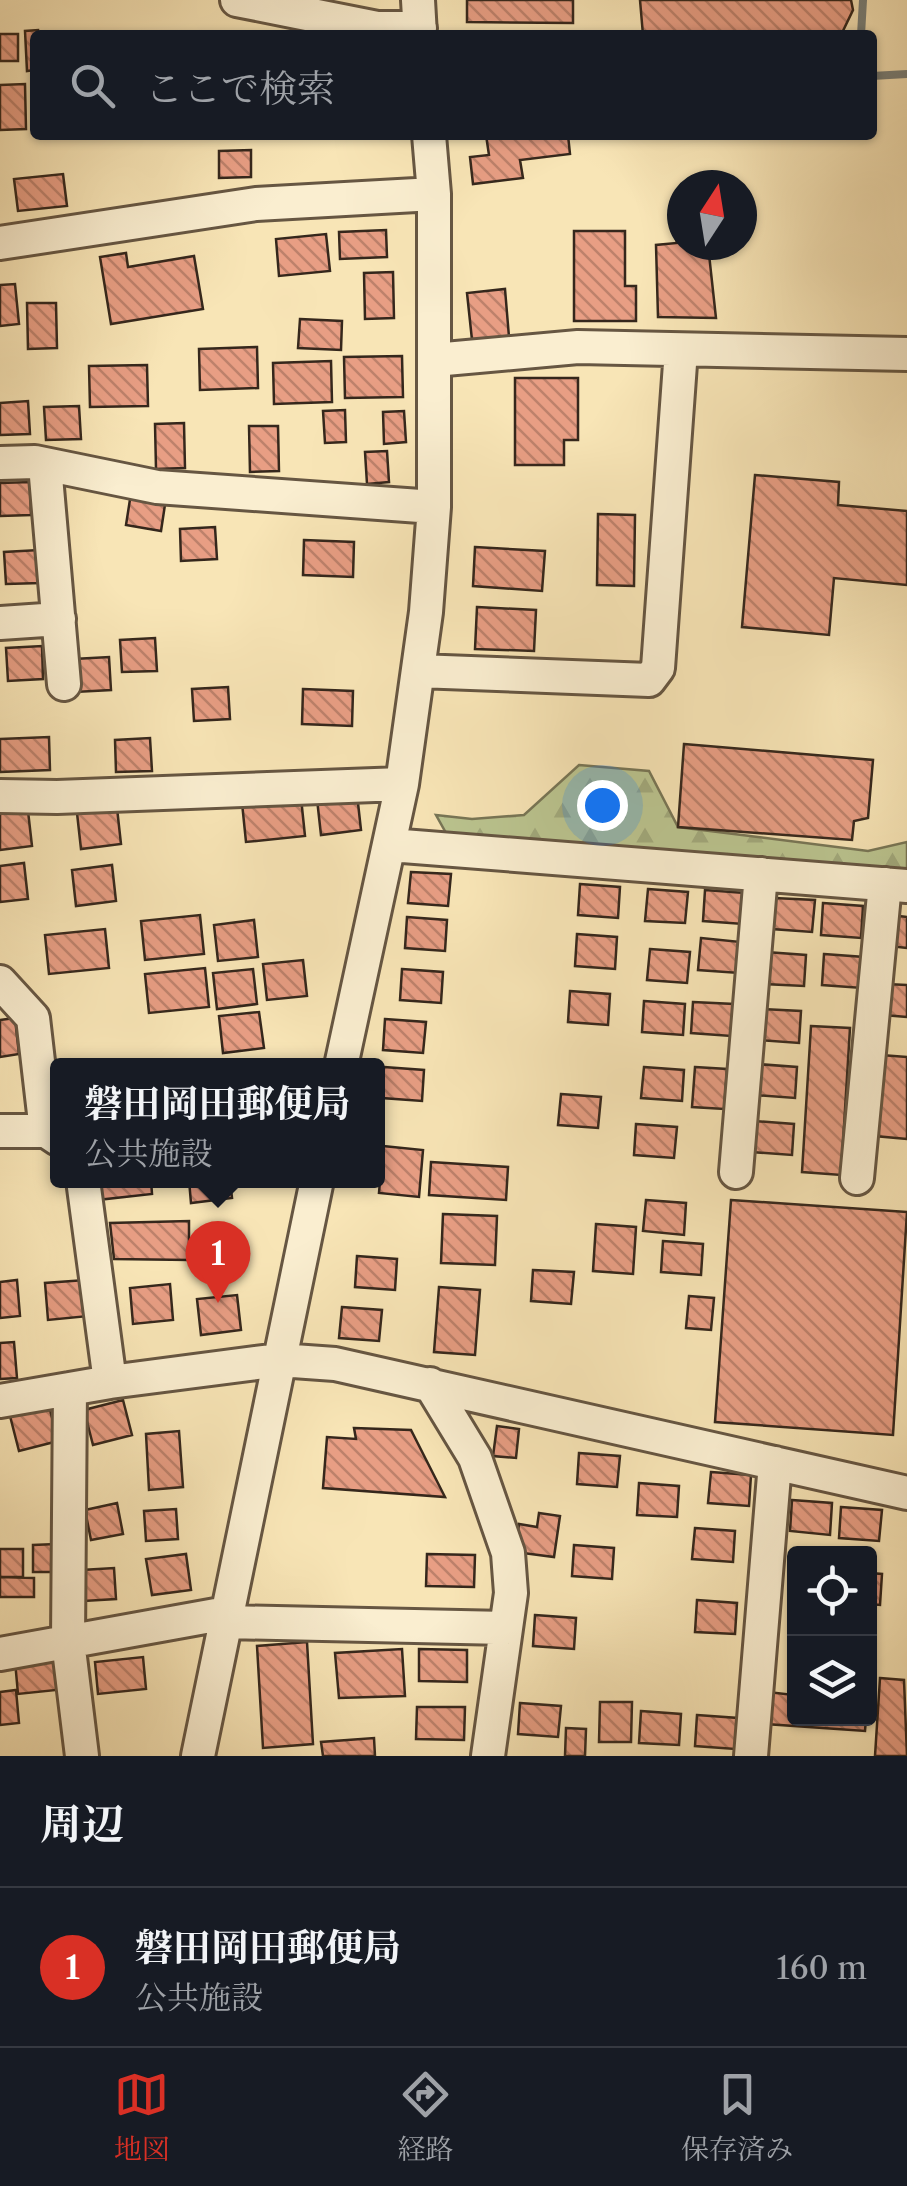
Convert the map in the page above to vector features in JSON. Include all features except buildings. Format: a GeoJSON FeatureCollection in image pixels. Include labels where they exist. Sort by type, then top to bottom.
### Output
{"type":"FeatureCollection","features":[{"type":"Feature","properties":{"kind":"street"},"geometry":{"type":"LineString","coordinates":[[237,0],[377,28],[419,21]]}},
{"type":"Feature","properties":{"kind":"street"},"geometry":{"type":"LineString","coordinates":[[344,1058],[402,784],[434,507],[434,194],[429,140]]}},
{"type":"Feature","properties":{"kind":"street"},"geometry":{"type":"LineString","coordinates":[[0,242],[256,204],[434,194]]}},
{"type":"Feature","properties":{"kind":"street"},"geometry":{"type":"LineString","coordinates":[[434,360],[578,348],[907,354]]}},
{"type":"Feature","properties":{"kind":"street"},"geometry":{"type":"LineString","coordinates":[[418,671],[649,680],[658,668],[681,350]]}},
{"type":"Feature","properties":{"kind":"street"},"geometry":{"type":"LineString","coordinates":[[0,463],[45,465],[157,487],[434,507]]}},
{"type":"Feature","properties":{"kind":"street"},"geometry":{"type":"LineString","coordinates":[[45,465],[64,684]]}},
{"type":"Feature","properties":{"kind":"street"},"geometry":{"type":"LineString","coordinates":[[0,623],[58,620]]}},
{"type":"Feature","properties":{"kind":"street"},"geometry":{"type":"LineString","coordinates":[[0,796],[402,784]]}},
{"type":"Feature","properties":{"kind":"street"},"geometry":{"type":"LineString","coordinates":[[390,845],[896,885],[857,1178]]}},
{"type":"Feature","properties":{"kind":"street"},"geometry":{"type":"LineString","coordinates":[[736,1172],[761,874]]}},
{"type":"Feature","properties":{"kind":"street"},"geometry":{"type":"LineString","coordinates":[[0,982],[33,1018],[50,1123]]}},
{"type":"Feature","properties":{"kind":"street"},"geometry":{"type":"LineString","coordinates":[[0,1131],[50,1135]]}},
{"type":"Feature","properties":{"kind":"street"},"geometry":{"type":"LineString","coordinates":[[84,1188],[110,1382]]}},
{"type":"Feature","properties":{"kind":"street"},"geometry":{"type":"LineString","coordinates":[[198,1756],[314,1188]]}},
{"type":"Feature","properties":{"kind":"street"},"geometry":{"type":"LineString","coordinates":[[0,1401],[280,1360],[335,1364],[907,1493]]}},
{"type":"Feature","properties":{"kind":"street"},"geometry":{"type":"LineString","coordinates":[[430,1384],[475,1458],[508,1554],[512,1593],[488,1756]]}},
{"type":"Feature","properties":{"kind":"street"},"geometry":{"type":"LineString","coordinates":[[70,1389],[68,1641],[82,1756]]}},
{"type":"Feature","properties":{"kind":"street"},"geometry":{"type":"LineString","coordinates":[[750,1756],[775,1463]]}},
{"type":"Feature","properties":{"kind":"street"},"geometry":{"type":"LineString","coordinates":[[0,1654],[226,1617],[506,1628]]}},
{"type":"Feature","properties":{"kind":"green space"},"geometry":{"type":"Polygon","coordinates":[[[579,765],[649,771],[678,827],[868,851],[907,842],[907,886],[450,840],[436,815],[472,819],[524,815],[579,765]]]}},
{"type":"Feature","properties":{"kind":"waterway"},"geometry":{"type":"LineString","coordinates":[[861,30],[863,0]]}},
{"type":"Feature","properties":{"kind":"waterway"},"geometry":{"type":"LineString","coordinates":[[877,76],[907,74]]}},
{"type":"Feature","properties":{"kind":"place","name":"磐田岡田郵便局"},"geometry":{"type":"Point","coordinates":[218,1303]}}]}
